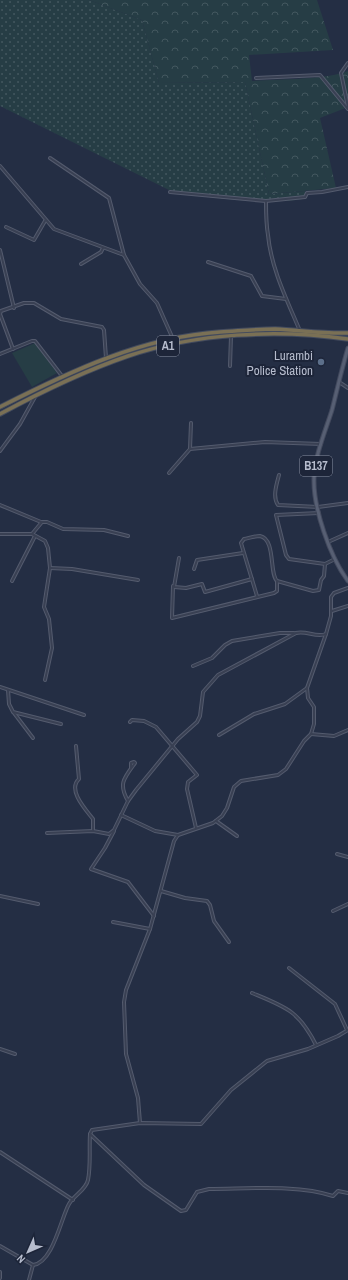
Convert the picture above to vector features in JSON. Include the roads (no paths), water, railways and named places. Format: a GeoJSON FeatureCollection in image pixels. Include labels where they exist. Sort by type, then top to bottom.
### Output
{"type":"FeatureCollection","features":[{"type":"Feature","properties":{"kind":"highway","name":"A1"},"geometry":{"type":"LineString","coordinates":[[0,407],[106,358],[141,346],[219,332],[275,329],[348,333]]}},
{"type":"Feature","properties":{"kind":"highway","name":"A1"},"geometry":{"type":"LineString","coordinates":[[0,414],[36,396],[135,354],[206,339],[231,336],[285,333],[348,339]]}},
{"type":"Feature","properties":{"kind":"main road","name":"B137"},"geometry":{"type":"LineString","coordinates":[[348,348],[321,444],[314,480],[319,513],[328,542],[335,559],[348,581]]}},
{"type":"Feature","properties":{"kind":"street"},"geometry":{"type":"LineString","coordinates":[[348,63],[341,73],[348,108]]}},
{"type":"Feature","properties":{"kind":"street"},"geometry":{"type":"LineString","coordinates":[[256,78],[320,75],[348,108]]}},
{"type":"Feature","properties":{"kind":"street"},"geometry":{"type":"LineString","coordinates":[[50,158],[109,198],[124,255],[140,284],[157,303],[173,340]]}},
{"type":"Feature","properties":{"kind":"street"},"geometry":{"type":"LineString","coordinates":[[0,166],[45,221],[60,232],[124,255]]}},
{"type":"Feature","properties":{"kind":"street"},"geometry":{"type":"LineString","coordinates":[[170,192],[266,201],[296,199],[305,197],[307,193],[313,191],[322,192],[348,187]]}},
{"type":"Feature","properties":{"kind":"street"},"geometry":{"type":"LineString","coordinates":[[266,201],[268,236],[281,286],[300,331]]}},
{"type":"Feature","properties":{"kind":"street"},"geometry":{"type":"LineString","coordinates":[[6,227],[34,240],[45,221]]}},
{"type":"Feature","properties":{"kind":"street"},"geometry":{"type":"LineString","coordinates":[[81,264],[101,252],[103,248]]}},
{"type":"Feature","properties":{"kind":"street"},"geometry":{"type":"LineString","coordinates":[[0,250],[14,308]]}},
{"type":"Feature","properties":{"kind":"street"},"geometry":{"type":"LineString","coordinates":[[208,262],[251,276],[262,296],[286,299]]}},
{"type":"Feature","properties":{"kind":"street"},"geometry":{"type":"LineString","coordinates":[[13,349],[0,314],[2,311],[14,308],[24,303],[36,304],[61,319],[102,327],[104,330],[106,358]]}},
{"type":"Feature","properties":{"kind":"street"},"geometry":{"type":"LineString","coordinates":[[230,366],[231,336]]}},
{"type":"Feature","properties":{"kind":"street"},"geometry":{"type":"LineString","coordinates":[[0,354],[32,340],[38,342],[63,377]]}},
{"type":"Feature","properties":{"kind":"street"},"geometry":{"type":"LineString","coordinates":[[339,382],[348,388]]}},
{"type":"Feature","properties":{"kind":"street"},"geometry":{"type":"LineString","coordinates":[[0,451],[20,424],[36,396]]}},
{"type":"Feature","properties":{"kind":"street"},"geometry":{"type":"LineString","coordinates":[[169,473],[190,449],[191,422]]}},
{"type":"Feature","properties":{"kind":"street"},"geometry":{"type":"LineString","coordinates":[[190,449],[265,442],[321,444]]}},
{"type":"Feature","properties":{"kind":"street"},"geometry":{"type":"LineString","coordinates":[[279,474],[275,495],[278,505],[318,506],[348,503]]}},
{"type":"Feature","properties":{"kind":"street"},"geometry":{"type":"LineString","coordinates":[[0,505],[63,529],[104,530],[128,536]]}},
{"type":"Feature","properties":{"kind":"street"},"geometry":{"type":"LineString","coordinates":[[319,513],[277,514],[276,516],[288,558],[325,564],[335,559]]}},
{"type":"Feature","properties":{"kind":"street"},"geometry":{"type":"LineString","coordinates":[[32,534],[42,522]]}},
{"type":"Feature","properties":{"kind":"street"},"geometry":{"type":"LineString","coordinates":[[328,542],[348,533]]}},
{"type":"Feature","properties":{"kind":"street"},"geometry":{"type":"LineString","coordinates":[[0,534],[32,534],[42,538],[47,544],[50,568],[44,607],[49,619],[52,648],[45,680]]}},
{"type":"Feature","properties":{"kind":"street"},"geometry":{"type":"LineString","coordinates":[[12,581],[35,535]]}},
{"type":"Feature","properties":{"kind":"street"},"geometry":{"type":"LineString","coordinates":[[178,558],[173,586],[172,618],[186,616],[220,605],[276,592],[277,581],[273,571],[272,552],[262,537],[242,540],[241,543],[257,596]]}},
{"type":"Feature","properties":{"kind":"street"},"geometry":{"type":"LineString","coordinates":[[194,569],[197,560],[243,553]]}},
{"type":"Feature","properties":{"kind":"street"},"geometry":{"type":"LineString","coordinates":[[277,581],[313,591],[319,590],[321,580],[324,576],[325,564]]}},
{"type":"Feature","properties":{"kind":"street"},"geometry":{"type":"LineString","coordinates":[[50,568],[72,569],[138,580]]}},
{"type":"Feature","properties":{"kind":"street"},"geometry":{"type":"LineString","coordinates":[[173,586],[186,588],[202,584],[205,592],[252,579]]}},
{"type":"Feature","properties":{"kind":"street"},"geometry":{"type":"LineString","coordinates":[[121,815],[155,832],[178,835],[216,821],[227,808],[237,784],[246,778],[270,776],[282,773],[311,734],[315,712],[314,707],[308,698],[307,688],[326,634],[331,611],[330,599],[332,595],[348,588]]}},
{"type":"Feature","properties":{"kind":"street"},"geometry":{"type":"LineString","coordinates":[[331,611],[348,607]]}},
{"type":"Feature","properties":{"kind":"street"},"geometry":{"type":"LineString","coordinates":[[193,666],[212,658],[225,645],[232,641],[280,633],[300,632],[316,635],[326,634]]}},
{"type":"Feature","properties":{"kind":"street"},"geometry":{"type":"LineString","coordinates":[[154,916],[128,882],[91,869],[106,848],[128,801],[171,747],[197,722],[200,716],[203,692],[210,683],[218,675],[296,633]]}},
{"type":"Feature","properties":{"kind":"street"},"geometry":{"type":"LineString","coordinates":[[0,687],[84,715]]}},
{"type":"Feature","properties":{"kind":"street"},"geometry":{"type":"LineString","coordinates":[[219,735],[254,714],[284,704],[307,688]]}},
{"type":"Feature","properties":{"kind":"street"},"geometry":{"type":"LineString","coordinates":[[8,690],[9,704],[13,712],[33,738]]}},
{"type":"Feature","properties":{"kind":"street"},"geometry":{"type":"LineString","coordinates":[[13,712],[61,724]]}},
{"type":"Feature","properties":{"kind":"street"},"geometry":{"type":"LineString","coordinates":[[130,722],[132,720],[144,721],[156,727],[169,742],[171,747],[197,775],[188,782],[187,789],[196,828]]}},
{"type":"Feature","properties":{"kind":"street"},"geometry":{"type":"LineString","coordinates":[[311,734],[334,736],[348,730]]}},
{"type":"Feature","properties":{"kind":"street"},"geometry":{"type":"LineString","coordinates":[[76,746],[79,779],[76,783],[76,792],[79,800],[93,819],[93,831]]}},
{"type":"Feature","properties":{"kind":"street"},"geometry":{"type":"LineString","coordinates":[[128,801],[122,787],[131,768]]}},
{"type":"Feature","properties":{"kind":"street"},"geometry":{"type":"LineString","coordinates":[[216,821],[237,836]]}},
{"type":"Feature","properties":{"kind":"street"},"geometry":{"type":"LineString","coordinates":[[47,833],[93,831],[109,834],[114,830]]}},
{"type":"Feature","properties":{"kind":"street"},"geometry":{"type":"LineString","coordinates":[[140,1123],[138,1098],[126,1054],[124,1002],[126,990],[150,929],[174,841],[178,835]]}},
{"type":"Feature","properties":{"kind":"street"},"geometry":{"type":"LineString","coordinates":[[337,854],[348,857]]}},
{"type":"Feature","properties":{"kind":"street"},"geometry":{"type":"LineString","coordinates":[[161,891],[209,903],[214,921],[229,942]]}},
{"type":"Feature","properties":{"kind":"street"},"geometry":{"type":"LineString","coordinates":[[0,896],[38,904]]}},
{"type":"Feature","properties":{"kind":"street"},"geometry":{"type":"LineString","coordinates":[[333,911],[348,904]]}},
{"type":"Feature","properties":{"kind":"street"},"geometry":{"type":"LineString","coordinates":[[113,922],[150,929]]}},
{"type":"Feature","properties":{"kind":"street"},"geometry":{"type":"LineString","coordinates":[[0,1246],[33,1265],[38,1264],[51,1249],[69,1205],[88,1181],[90,1134],[94,1129],[140,1123],[203,1123],[225,1096],[267,1061],[316,1045],[348,1030],[334,1004],[289,968]]}},
{"type":"Feature","properties":{"kind":"street"},"geometry":{"type":"LineString","coordinates":[[252,993],[279,1003],[296,1015],[307,1027],[316,1045]]}},
{"type":"Feature","properties":{"kind":"street"},"geometry":{"type":"LineString","coordinates":[[0,1049],[15,1054]]}},
{"type":"Feature","properties":{"kind":"street"},"geometry":{"type":"LineString","coordinates":[[90,1134],[144,1185],[181,1211],[186,1210],[197,1192],[209,1190],[307,1190],[317,1191],[333,1196],[338,1191],[348,1193]]}},
{"type":"Feature","properties":{"kind":"street"},"geometry":{"type":"LineString","coordinates":[[0,1152],[73,1200]]}},
{"type":"Feature","properties":{"kind":"street"},"geometry":{"type":"LineString","coordinates":[[29,1280],[33,1265]]}},
{"type":"Feature","properties":{"kind":"street"},"geometry":{"type":"LineString","coordinates":[[0,1272],[0,1278]]}},
{"type":"Feature","properties":{"kind":"place","name":"Lurambi Police Station"},"geometry":{"type":"Point","coordinates":[321,362]}}]}
